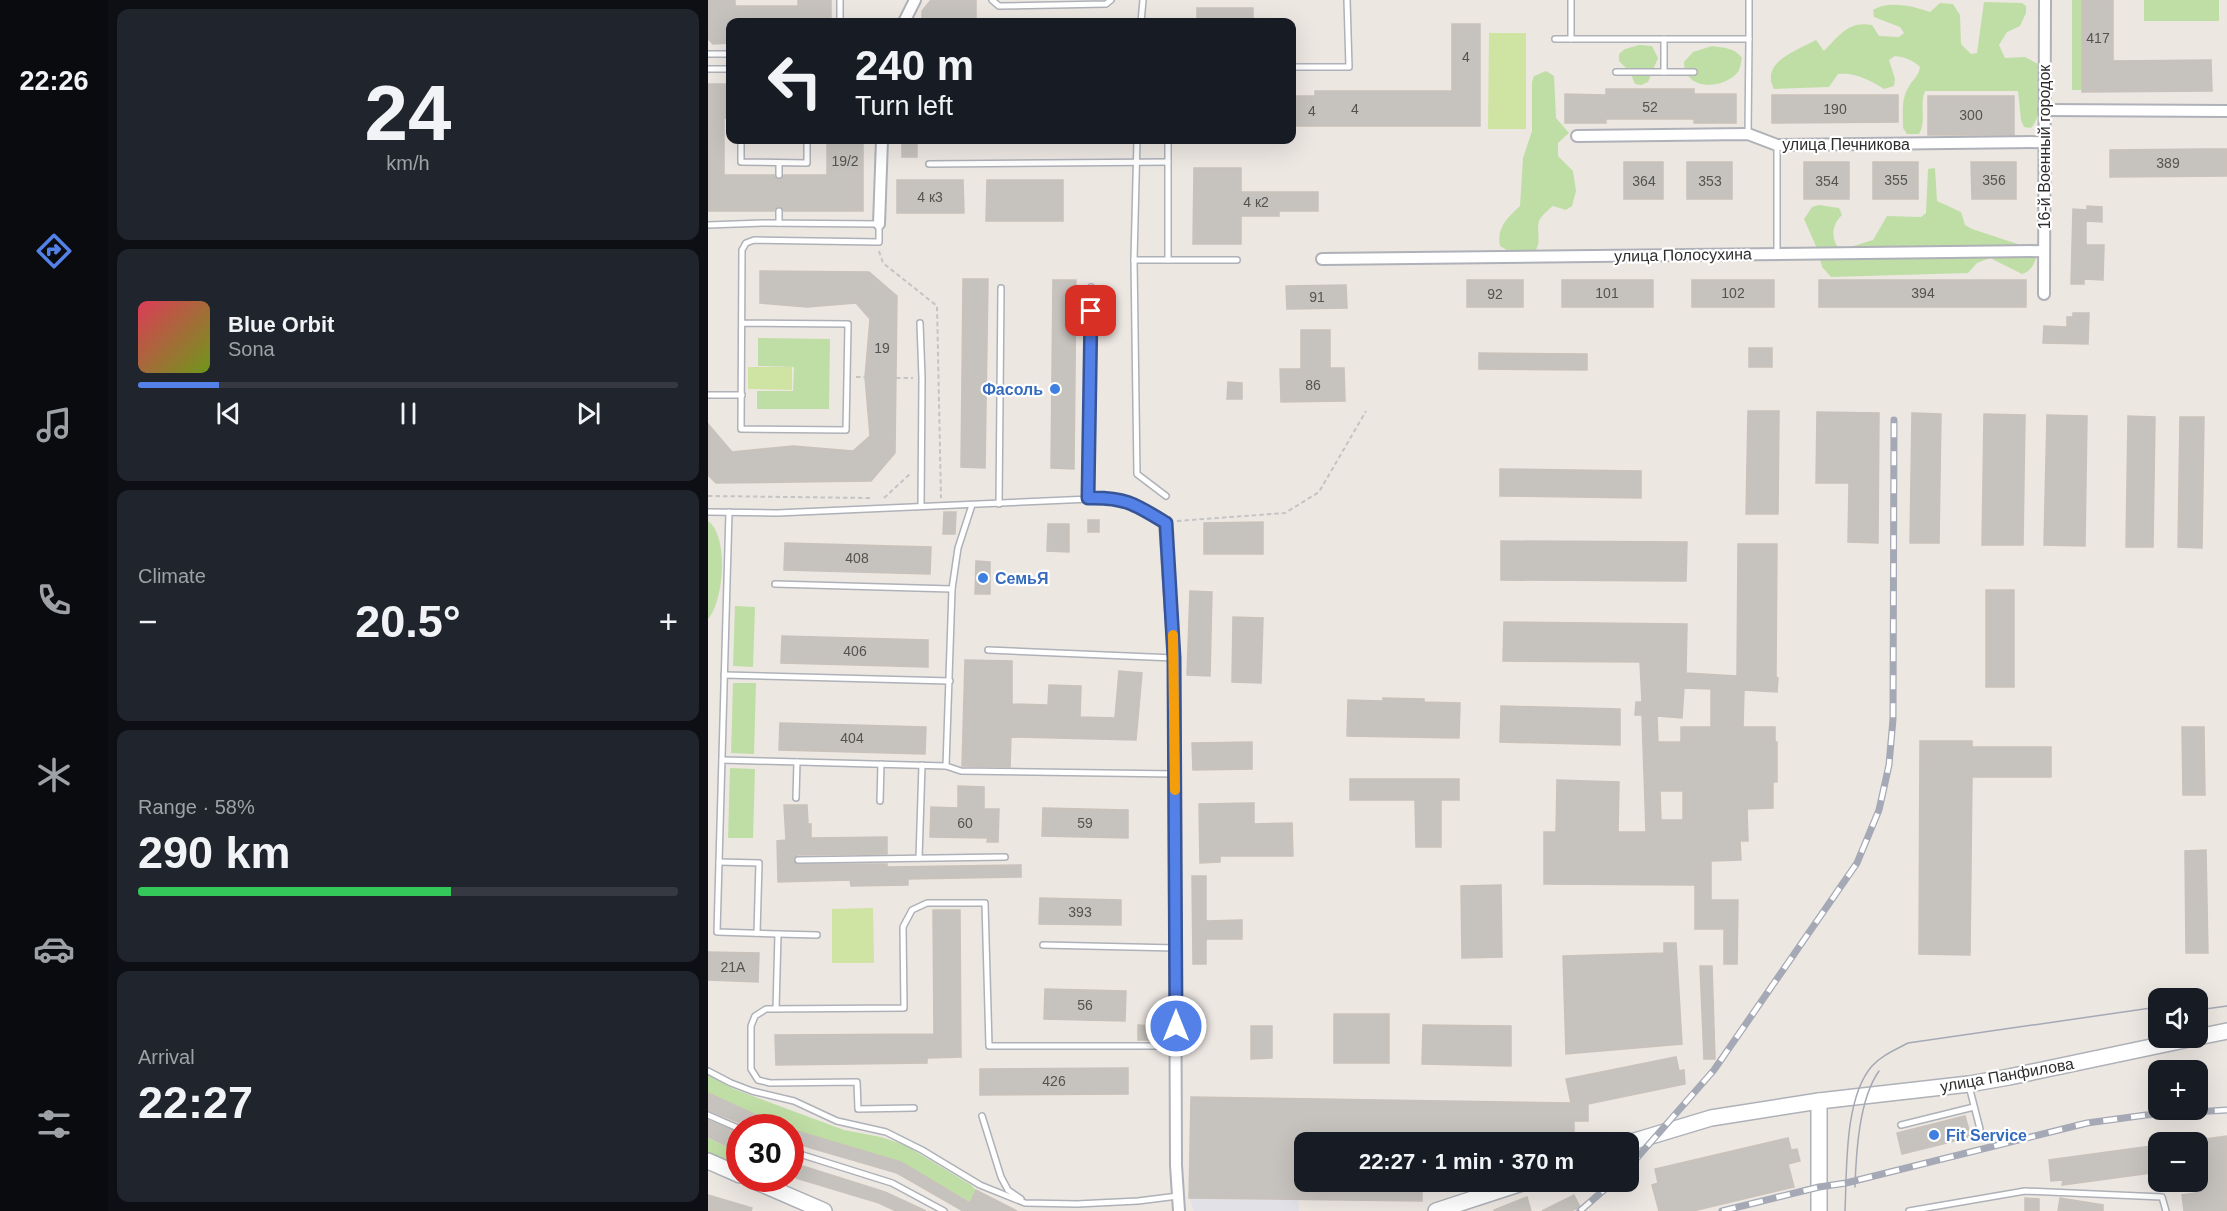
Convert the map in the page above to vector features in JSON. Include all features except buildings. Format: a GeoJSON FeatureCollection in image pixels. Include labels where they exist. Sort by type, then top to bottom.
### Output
{"type":"FeatureCollection","features":[{"type":"Feature","properties":{"kind":"main road","name":"улица Панфилова"},"geometry":{"type":"LineString","coordinates":[[2208,1035],[2227,1031]]}},
{"type":"Feature","properties":{"kind":"main road","name":"улица Панфилова"},"geometry":{"type":"LineString","coordinates":[[1639,1140],[1711,1119],[1819,1101],[1969,1084],[2148,1048]]}},
{"type":"Feature","properties":{"kind":"main road"},"geometry":{"type":"LineString","coordinates":[[1818,1211],[1819,1101]]}},
{"type":"Feature","properties":{"kind":"main road"},"geometry":{"type":"LineString","coordinates":[[708,1161],[726,1168]]}},
{"type":"Feature","properties":{"kind":"main road"},"geometry":{"type":"LineString","coordinates":[[780,1192],[824,1211]]}},
{"type":"Feature","properties":{"kind":"main road"},"geometry":{"type":"LineString","coordinates":[[1436,1211],[1494,1192]]}},
{"type":"Feature","properties":{"kind":"street"},"geometry":{"type":"LineString","coordinates":[[906,18],[915,0]]}},
{"type":"Feature","properties":{"kind":"street","name":"16-й Военный городок"},"geometry":{"type":"LineString","coordinates":[[2044,294],[2045,0]]}},
{"type":"Feature","properties":{"kind":"street"},"geometry":{"type":"LineString","coordinates":[[2044,110],[2227,111]]}},
{"type":"Feature","properties":{"kind":"street","name":"улица Печникова"},"geometry":{"type":"LineString","coordinates":[[1577,136],[1748,134],[1777,145],[2045,142]]}},
{"type":"Feature","properties":{"kind":"street"},"geometry":{"type":"LineString","coordinates":[[879,224],[882,144]]}},
{"type":"Feature","properties":{"kind":"street","name":"улица Полосухина"},"geometry":{"type":"LineString","coordinates":[[1322,259],[2044,251]]}},
{"type":"Feature","properties":{"kind":"street"},"geometry":{"type":"LineString","coordinates":[[1166,523],[1174,658],[1179,1211]]}},
{"type":"Feature","properties":{"kind":"lane"},"geometry":{"type":"LineString","coordinates":[[840,0],[840,18]]}},
{"type":"Feature","properties":{"kind":"lane"},"geometry":{"type":"LineString","coordinates":[[992,0],[999,6],[1106,4],[1111,0]]}},
{"type":"Feature","properties":{"kind":"lane"},"geometry":{"type":"LineString","coordinates":[[1141,18],[1143,0]]}},
{"type":"Feature","properties":{"kind":"lane"},"geometry":{"type":"LineString","coordinates":[[1296,67],[1349,67],[1347,0]]}},
{"type":"Feature","properties":{"kind":"lane"},"geometry":{"type":"LineString","coordinates":[[1571,0],[1571,39]]}},
{"type":"Feature","properties":{"kind":"lane"},"geometry":{"type":"LineString","coordinates":[[1748,134],[1749,0]]}},
{"type":"Feature","properties":{"kind":"lane"},"geometry":{"type":"LineString","coordinates":[[1555,39],[1749,39]]}},
{"type":"Feature","properties":{"kind":"lane"},"geometry":{"type":"LineString","coordinates":[[1664,39],[1664,72]]}},
{"type":"Feature","properties":{"kind":"lane"},"geometry":{"type":"LineString","coordinates":[[708,54],[726,54]]}},
{"type":"Feature","properties":{"kind":"lane"},"geometry":{"type":"LineString","coordinates":[[708,69],[726,69]]}},
{"type":"Feature","properties":{"kind":"lane"},"geometry":{"type":"LineString","coordinates":[[1616,72],[1694,72]]}},
{"type":"Feature","properties":{"kind":"lane"},"geometry":{"type":"LineString","coordinates":[[741,144],[741,162],[779,163],[807,163],[807,144]]}},
{"type":"Feature","properties":{"kind":"lane"},"geometry":{"type":"LineString","coordinates":[[1137,144],[1134,260],[1137,474],[1166,496]]}},
{"type":"Feature","properties":{"kind":"lane"},"geometry":{"type":"LineString","coordinates":[[1168,144],[1168,260]]}},
{"type":"Feature","properties":{"kind":"lane"},"geometry":{"type":"LineString","coordinates":[[1777,145],[1777,254]]}},
{"type":"Feature","properties":{"kind":"lane"},"geometry":{"type":"LineString","coordinates":[[929,164],[1168,162]]}},
{"type":"Feature","properties":{"kind":"lane"},"geometry":{"type":"LineString","coordinates":[[779,163],[779,175]]}},
{"type":"Feature","properties":{"kind":"lane"},"geometry":{"type":"LineString","coordinates":[[779,211],[779,223]]}},
{"type":"Feature","properties":{"kind":"lane"},"geometry":{"type":"LineString","coordinates":[[708,225],[879,224],[879,242],[754,240],[746,243],[742,250],[741,429],[846,430],[848,324],[742,323]]}},
{"type":"Feature","properties":{"kind":"lane"},"geometry":{"type":"LineString","coordinates":[[1134,260],[1238,260]]}},
{"type":"Feature","properties":{"kind":"lane"},"geometry":{"type":"LineString","coordinates":[[1088,498],[1091,287]]}},
{"type":"Feature","properties":{"kind":"lane"},"geometry":{"type":"LineString","coordinates":[[999,504],[1002,288]]}},
{"type":"Feature","properties":{"kind":"lane"},"geometry":{"type":"LineString","coordinates":[[920,322],[921,506]]}},
{"type":"Feature","properties":{"kind":"lane"},"geometry":{"type":"LineString","coordinates":[[708,395],[742,395]]}},
{"type":"Feature","properties":{"kind":"lane"},"geometry":{"type":"LineString","coordinates":[[708,512],[777,513],[1113,498],[1136,504],[1166,523]]}},
{"type":"Feature","properties":{"kind":"lane"},"geometry":{"type":"LineString","coordinates":[[946,766],[952,589],[958,548],[972,505]]}},
{"type":"Feature","properties":{"kind":"lane"},"geometry":{"type":"LineString","coordinates":[[729,512],[717,932],[817,935]]}},
{"type":"Feature","properties":{"kind":"lane"},"geometry":{"type":"LineString","coordinates":[[776,584],[952,589]]}},
{"type":"Feature","properties":{"kind":"lane"},"geometry":{"type":"LineString","coordinates":[[988,651],[1174,658]]}},
{"type":"Feature","properties":{"kind":"lane"},"geometry":{"type":"LineString","coordinates":[[724,675],[950,681]]}},
{"type":"Feature","properties":{"kind":"lane"},"geometry":{"type":"LineString","coordinates":[[722,760],[946,766],[961,771],[1175,774]]}},
{"type":"Feature","properties":{"kind":"lane"},"geometry":{"type":"LineString","coordinates":[[796,798],[797,762]]}},
{"type":"Feature","properties":{"kind":"lane"},"geometry":{"type":"LineString","coordinates":[[880,801],[881,764]]}},
{"type":"Feature","properties":{"kind":"lane"},"geometry":{"type":"LineString","coordinates":[[919,858],[922,765]]}},
{"type":"Feature","properties":{"kind":"lane"},"geometry":{"type":"LineString","coordinates":[[798,860],[1005,857]]}},
{"type":"Feature","properties":{"kind":"lane"},"geometry":{"type":"LineString","coordinates":[[719,862],[759,863],[757,933]]}},
{"type":"Feature","properties":{"kind":"lane"},"geometry":{"type":"LineString","coordinates":[[914,1108],[858,1109],[857,1082],[770,1083],[758,1080],[751,1069],[751,1026],[755,1016],[766,1009],[904,1008],[903,927],[912,910],[927,903],[985,903],[989,1046],[1176,1046]]}},
{"type":"Feature","properties":{"kind":"lane"},"geometry":{"type":"LineString","coordinates":[[776,1009],[778,934]]}},
{"type":"Feature","properties":{"kind":"lane"},"geometry":{"type":"LineString","coordinates":[[1043,945],[1176,948]]}},
{"type":"Feature","properties":{"kind":"lane"},"geometry":{"type":"LineString","coordinates":[[708,1071],[752,1091],[794,1101],[837,1121],[886,1132],[922,1150],[980,1185],[1025,1203],[1077,1204],[1138,1201],[1178,1196]]}},
{"type":"Feature","properties":{"kind":"lane"},"geometry":{"type":"LineString","coordinates":[[1969,1084],[1980,1129]]}},
{"type":"Feature","properties":{"kind":"lane"},"geometry":{"type":"LineString","coordinates":[[1901,1125],[1974,1107]]}},
{"type":"Feature","properties":{"kind":"lane"},"geometry":{"type":"LineString","coordinates":[[708,1115],[726,1123]]}},
{"type":"Feature","properties":{"kind":"lane"},"geometry":{"type":"LineString","coordinates":[[982,1116],[1000,1177],[1008,1190],[1025,1203]]}},
{"type":"Feature","properties":{"kind":"lane"},"geometry":{"type":"LineString","coordinates":[[804,1155],[892,1183],[944,1211]]}},
{"type":"Feature","properties":{"kind":"lane"},"geometry":{"type":"LineString","coordinates":[[1909,1211],[2025,1191],[2162,1197],[2166,1211]]}},
{"type":"Feature","properties":{"kind":"path"},"geometry":{"type":"LineString","coordinates":[[896,378],[922,378]]}},
{"type":"Feature","properties":{"kind":"path"},"geometry":{"type":"LineString","coordinates":[[1166,523],[1190,519],[1285,513],[1319,492],[1365,411]]}},
{"type":"Feature","properties":{"kind":"path"},"geometry":{"type":"LineString","coordinates":[[708,496],[885,498],[921,463]]}},
{"type":"Feature","properties":{"kind":"shaded area"},"geometry":{"type":"Polygon","coordinates":[[[1294,1185],[1294,1192],[1298,1192],[1299,1211],[1194,1211],[1189,1198],[1294,1185]]]}},
{"type":"Feature","properties":{"kind":"green space"},"geometry":{"type":"Polygon","coordinates":[[[2072,0],[2082,0],[2082,90],[2072,90],[2072,0]]]}},
{"type":"Feature","properties":{"kind":"green space"},"geometry":{"type":"Polygon","coordinates":[[[2144,0],[2219,0],[2219,21],[2144,21],[2144,0]]]}},
{"type":"Feature","properties":{"kind":"green space"},"geometry":{"type":"Polygon","coordinates":[[[1984,2],[2022,3],[2026,6],[2026,13],[2020,26],[2007,32],[1999,45],[2005,58],[2025,57],[2038,64],[2040,106],[2031,128],[2024,127],[2021,120],[2018,91],[1925,91],[1919,134],[1907,134],[1903,128],[1904,97],[1920,67],[1898,56],[1889,60],[1895,79],[1894,86],[1884,89],[1862,77],[1838,74],[1829,87],[1774,89],[1771,80],[1776,65],[1790,53],[1816,40],[1824,51],[1845,30],[1864,24],[1872,25],[1879,36],[1899,37],[1904,33],[1900,27],[1874,17],[1873,10],[1886,5],[1909,6],[1930,12],[1940,3],[1953,4],[1960,15],[1961,44],[1971,54],[1977,53],[1984,2]]]}},
{"type":"Feature","properties":{"kind":"green space"},"geometry":{"type":"Polygon","coordinates":[[[1489,33],[1526,33],[1526,129],[1488,129],[1489,33]]]}},
{"type":"Feature","properties":{"kind":"green space"},"geometry":{"type":"Polygon","coordinates":[[[1639,45],[1652,46],[1658,58],[1648,82],[1641,85],[1635,84],[1630,72],[1619,61],[1619,54],[1625,49],[1639,45]]]}},
{"type":"Feature","properties":{"kind":"green space"},"geometry":{"type":"Polygon","coordinates":[[[1712,46],[1739,54],[1742,58],[1739,71],[1723,82],[1705,85],[1697,83],[1690,78],[1684,62],[1693,52],[1712,46]]]}},
{"type":"Feature","properties":{"kind":"green space"},"geometry":{"type":"Polygon","coordinates":[[[1546,71],[1554,76],[1556,118],[1569,133],[1558,143],[1558,156],[1573,171],[1576,191],[1572,206],[1566,210],[1553,206],[1540,219],[1538,244],[1535,251],[1512,253],[1500,246],[1501,228],[1520,206],[1523,158],[1532,131],[1532,82],[1534,76],[1546,71]]]}},
{"type":"Feature","properties":{"kind":"green space"},"geometry":{"type":"Polygon","coordinates":[[[1935,168],[1937,201],[1961,212],[1965,225],[1972,229],[2033,249],[2037,254],[2030,269],[2022,274],[1990,258],[1977,263],[1968,273],[1831,277],[1822,267],[1819,253],[1804,219],[1812,207],[1819,205],[1839,208],[1842,215],[1834,227],[1834,236],[1840,250],[1873,240],[1887,216],[1921,217],[1926,213],[1928,169],[1935,168]]]}},
{"type":"Feature","properties":{"kind":"green space"},"geometry":{"type":"Polygon","coordinates":[[[758,338],[830,339],[829,409],[757,409],[757,391],[793,391],[794,367],[758,366],[758,338]]]}},
{"type":"Feature","properties":{"kind":"green space"},"geometry":{"type":"Polygon","coordinates":[[[748,367],[792,367],[792,390],[748,389],[748,367]]]}},
{"type":"Feature","properties":{"kind":"green space"},"geometry":{"type":"Polygon","coordinates":[[[708,521],[715,529],[719,540],[722,569],[718,598],[708,619],[708,521]]]}},
{"type":"Feature","properties":{"kind":"green space"},"geometry":{"type":"Polygon","coordinates":[[[735,606],[755,607],[753,667],[733,666],[735,606]]]}},
{"type":"Feature","properties":{"kind":"green space"},"geometry":{"type":"Polygon","coordinates":[[[733,683],[756,683],[754,754],[731,753],[733,683]]]}},
{"type":"Feature","properties":{"kind":"green space"},"geometry":{"type":"Polygon","coordinates":[[[730,768],[755,769],[753,838],[728,838],[730,768]]]}},
{"type":"Feature","properties":{"kind":"green space"},"geometry":{"type":"Polygon","coordinates":[[[873,908],[874,963],[832,963],[832,909],[873,908]]]}},
{"type":"Feature","properties":{"kind":"green space"},"geometry":{"type":"Polygon","coordinates":[[[708,1075],[734,1089],[801,1114],[754,1114],[708,1093],[708,1075]]]}},
{"type":"Feature","properties":{"kind":"green space"},"geometry":{"type":"Polygon","coordinates":[[[804,1115],[844,1130],[881,1137],[905,1145],[976,1190],[970,1202],[901,1162],[804,1133],[804,1115]]]}},
{"type":"Feature","properties":{"kind":"green space"},"geometry":{"type":"Polygon","coordinates":[[[708,1138],[726,1146],[726,1161],[708,1153],[708,1138]]]}},
{"type":"Feature","properties":{"kind":"tram line"},"geometry":{"type":"LineString","coordinates":[[2208,1009],[2227,1006]]}},
{"type":"Feature","properties":{"kind":"tram line"},"geometry":{"type":"LineString","coordinates":[[1845,1211],[1849,1135],[1856,1096],[1872,1066],[1884,1056],[1908,1043],[2148,1008]]}},
{"type":"Feature","properties":{"kind":"tram line"},"geometry":{"type":"LineString","coordinates":[[1855,1187],[1863,1111],[1872,1083],[1879,1071]]}},
{"type":"Feature","properties":{"kind":"railway"},"geometry":{"type":"LineString","coordinates":[[1639,1156],[1714,1070],[1857,863],[1879,810],[1889,765],[1893,719],[1894,420]]}},
{"type":"Feature","properties":{"kind":"railway"},"geometry":{"type":"LineString","coordinates":[[1722,1211],[1819,1187],[1846,1183],[2087,1123],[2146,1115],[2227,1110]]}},
{"type":"Feature","properties":{"kind":"railway"},"geometry":{"type":"LineString","coordinates":[[1580,1211],[1602,1192]]}},
{"type":"Feature","properties":{"kind":"slow traffic"},"geometry":{"type":"LineString","coordinates":[[1173,635],[1175,790]]}},
{"type":"Feature","properties":{"kind":"place","name":"Фасоль"},"geometry":{"type":"Point","coordinates":[1055,389]}},
{"type":"Feature","properties":{"kind":"place","name":"СемьЯ"},"geometry":{"type":"Point","coordinates":[983,578]}},
{"type":"Feature","properties":{"kind":"place","name":"Fit Service"},"geometry":{"type":"Point","coordinates":[1934,1135]}},
{"type":"Feature","properties":{"kind":"route"},"geometry":{"type":"LineString","coordinates":[[1091,311],[1088,498],[1113,498],[1136,504],[1166,523],[1174,658],[1176,1026]]}}]}
